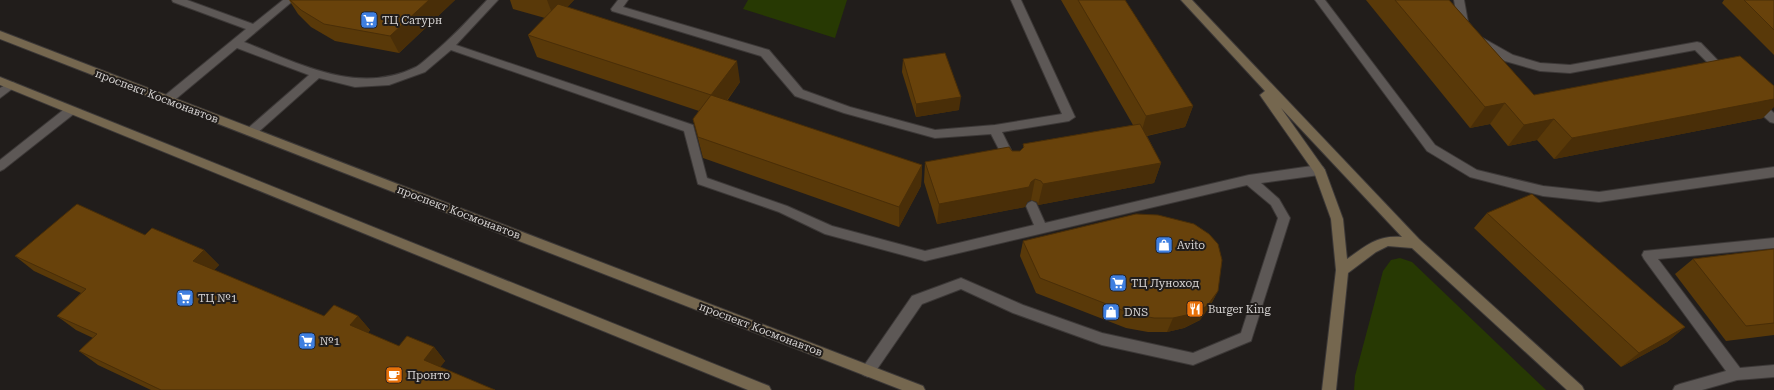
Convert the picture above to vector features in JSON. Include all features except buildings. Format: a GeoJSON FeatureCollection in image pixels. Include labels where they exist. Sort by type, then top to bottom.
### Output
{"type":"FeatureCollection","features":[{"type":"Feature","properties":{"kind":"main road"},"geometry":{"type":"LineString","coordinates":[[1186,0],[1415,243],[1577,390]]}},
{"type":"Feature","properties":{"kind":"main road","name":"проспект Космонавтов"},"geometry":{"type":"LineString","coordinates":[[0,35],[918,390]]}},
{"type":"Feature","properties":{"kind":"main road"},"geometry":{"type":"LineString","coordinates":[[1241,59],[1319,170],[1337,219],[1342,270],[1329,390]]}},
{"type":"Feature","properties":{"kind":"main road"},"geometry":{"type":"LineString","coordinates":[[6,84],[764,390]]}},
{"type":"Feature","properties":{"kind":"main road"},"geometry":{"type":"LineString","coordinates":[[1342,270],[1372,248],[1387,241],[1415,243]]}},
{"type":"Feature","properties":{"kind":"lane"},"geometry":{"type":"LineString","coordinates":[[177,0],[253,28]]}},
{"type":"Feature","properties":{"kind":"lane"},"geometry":{"type":"LineString","coordinates":[[167,100],[289,0]]}},
{"type":"Feature","properties":{"kind":"lane"},"geometry":{"type":"LineString","coordinates":[[236,43],[316,74],[355,83],[389,81],[421,68],[449,46],[493,0]]}},
{"type":"Feature","properties":{"kind":"lane"},"geometry":{"type":"LineString","coordinates":[[623,0],[616,9],[765,52],[799,93],[848,110],[935,134],[995,129],[1069,117],[1016,0]]}},
{"type":"Feature","properties":{"kind":"lane"},"geometry":{"type":"LineString","coordinates":[[1320,0],[1431,148],[1474,174],[1543,191],[1599,197],[1774,172]]}},
{"type":"Feature","properties":{"kind":"lane"},"geometry":{"type":"LineString","coordinates":[[1459,0],[1463,23],[1485,45],[1508,58],[1540,67],[1570,69],[1697,46],[1730,78]]}},
{"type":"Feature","properties":{"kind":"lane"},"geometry":{"type":"LineString","coordinates":[[449,46],[689,128],[702,181],[783,209],[829,230],[925,256],[1248,180],[1319,170]]}},
{"type":"Feature","properties":{"kind":"lane"},"geometry":{"type":"LineString","coordinates":[[251,132],[316,74]]}},
{"type":"Feature","properties":{"kind":"lane"},"geometry":{"type":"LineString","coordinates":[[0,94],[6,84]]}},
{"type":"Feature","properties":{"kind":"lane"},"geometry":{"type":"LineString","coordinates":[[1746,93],[1774,119]]}},
{"type":"Feature","properties":{"kind":"lane"},"geometry":{"type":"LineString","coordinates":[[0,166],[71,110]]}},
{"type":"Feature","properties":{"kind":"lane"},"geometry":{"type":"LineString","coordinates":[[995,129],[1013,166]]}},
{"type":"Feature","properties":{"kind":"lane"},"geometry":{"type":"LineString","coordinates":[[868,371],[917,300],[961,283],[1018,308],[1102,339],[1193,359],[1246,337],[1284,218],[1275,202],[1248,180]]}},
{"type":"Feature","properties":{"kind":"lane"},"geometry":{"type":"LineString","coordinates":[[1032,206],[1041,228]]}},
{"type":"Feature","properties":{"kind":"lane"},"geometry":{"type":"LineString","coordinates":[[1737,374],[1648,255],[1774,243]]}},
{"type":"Feature","properties":{"kind":"lane"},"geometry":{"type":"LineString","coordinates":[[1680,390],[1737,374],[1774,371]]}},
{"type":"Feature","properties":{"kind":"green space"},"geometry":{"type":"Polygon","coordinates":[[[748,0],[847,0],[835,38],[743,9],[748,0]]]}},
{"type":"Feature","properties":{"kind":"green space"},"geometry":{"type":"Polygon","coordinates":[[[1400,258],[1412,262],[1546,390],[1354,390],[1355,376],[1383,271],[1391,260],[1400,258]]]}},
{"type":"Feature","properties":{"kind":"place","name":"ТЦ Сатурн"},"geometry":{"type":"Point","coordinates":[369,20]}},
{"type":"Feature","properties":{"kind":"place","name":"Avito"},"geometry":{"type":"Point","coordinates":[1164,245]}},
{"type":"Feature","properties":{"kind":"place","name":"ТЦ Луноход"},"geometry":{"type":"Point","coordinates":[1118,283]}},
{"type":"Feature","properties":{"kind":"place","name":"ТЦ №1"},"geometry":{"type":"Point","coordinates":[185,298]}},
{"type":"Feature","properties":{"kind":"place","name":"Burger King"},"geometry":{"type":"Point","coordinates":[1195,309]}},
{"type":"Feature","properties":{"kind":"place","name":"DNS"},"geometry":{"type":"Point","coordinates":[1111,312]}},
{"type":"Feature","properties":{"kind":"place","name":"№1"},"geometry":{"type":"Point","coordinates":[307,341]}},
{"type":"Feature","properties":{"kind":"place","name":"Пронто"},"geometry":{"type":"Point","coordinates":[394,375]}}]}
